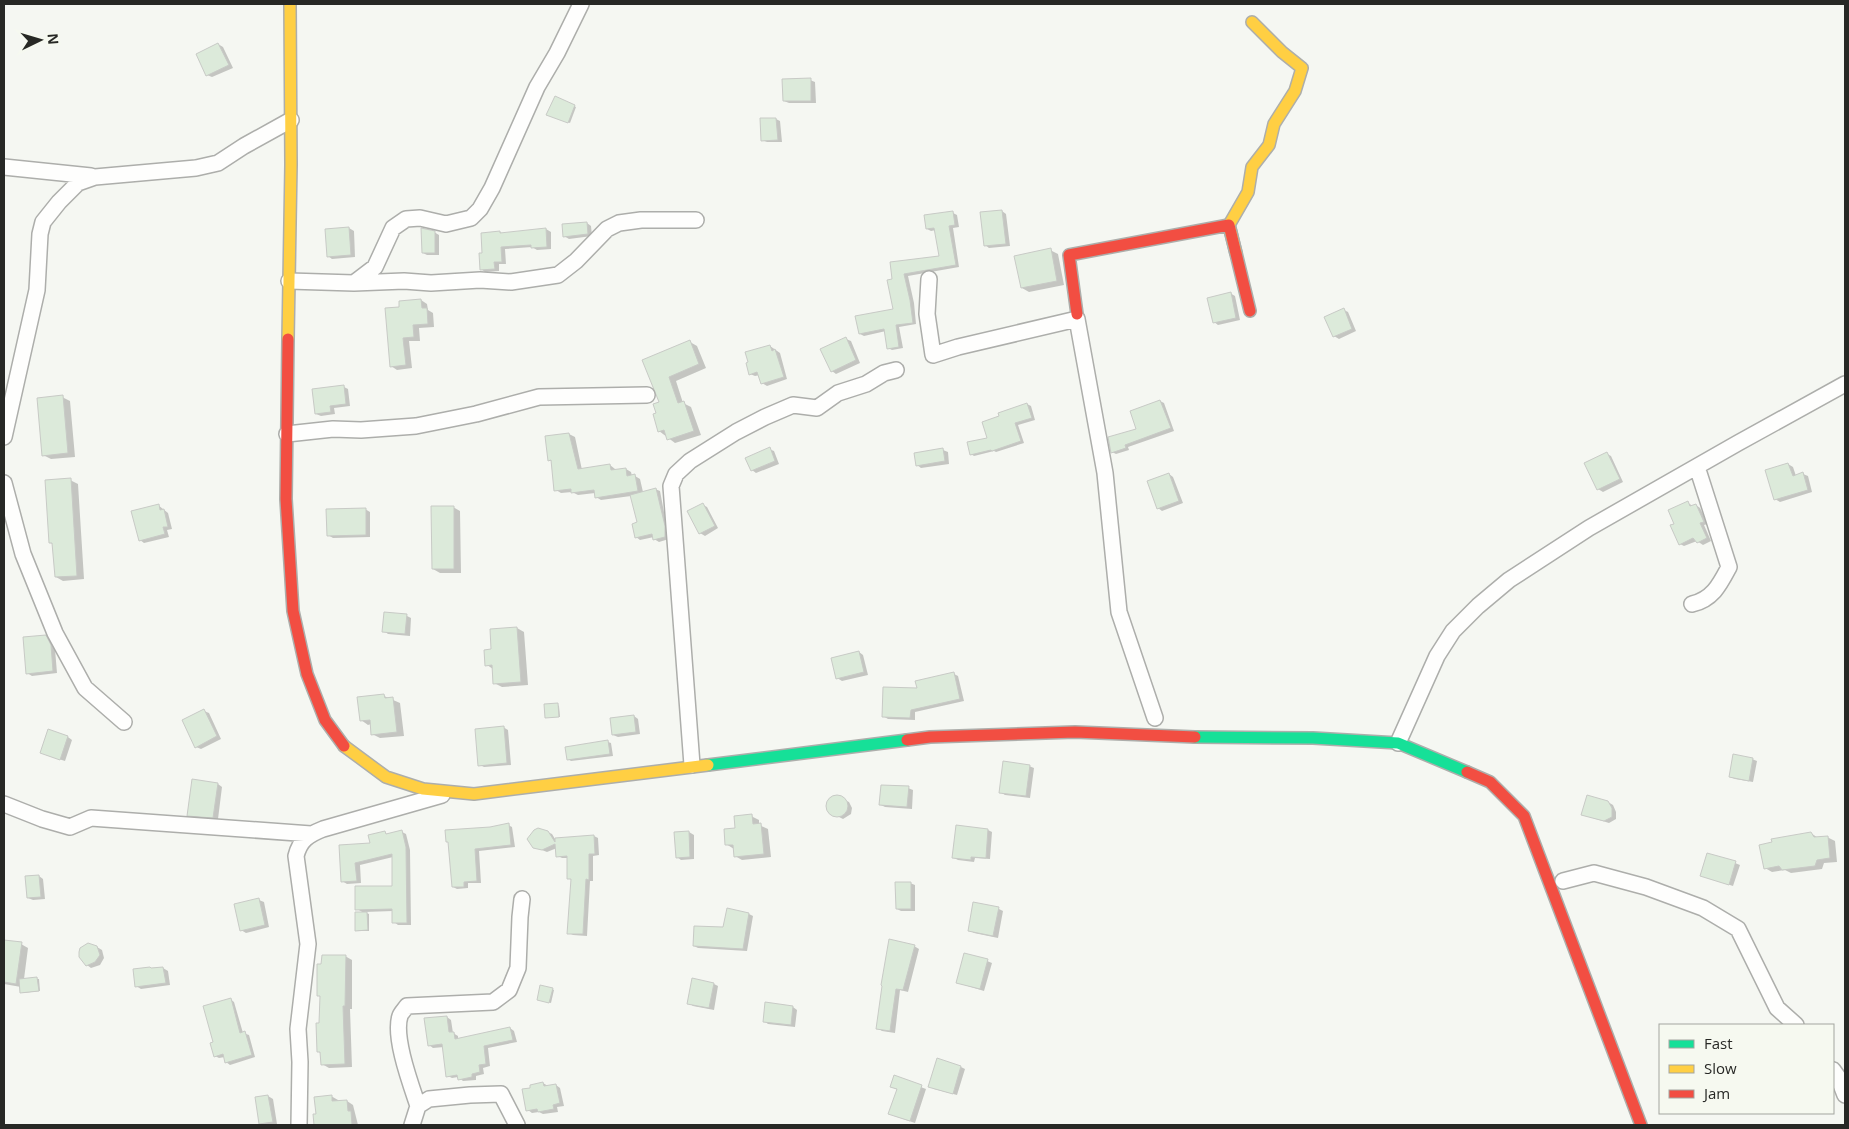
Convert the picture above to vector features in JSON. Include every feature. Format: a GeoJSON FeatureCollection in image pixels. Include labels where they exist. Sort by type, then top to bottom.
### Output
{"type":"FeatureCollection","features":[{"type":"Feature","properties":{"kind":"street"},"geometry":{"type":"LineString","coordinates":[[290,4],[291,120],[286,499],[293,611],[307,674],[325,720],[344,746],[386,777],[423,789],[474,794],[692,765],[930,737],[1074,732],[1219,738],[1313,738],[1398,743],[1490,782],[1524,816],[1641,1125]]}},
{"type":"Feature","properties":{"kind":"street"},"geometry":{"type":"LineString","coordinates":[[354,283],[375,267],[393,228],[406,219],[420,218],[446,224],[471,218],[480,209],[503,166],[537,87],[557,53],[581,4]]}},
{"type":"Feature","properties":{"kind":"street"},"geometry":{"type":"LineString","coordinates":[[1229,226],[1250,311],[1243,282],[1229,226],[1248,192],[1252,167],[1269,145],[1274,124],[1296,91],[1302,68],[1282,52],[1252,22]]}},
{"type":"Feature","properties":{"kind":"street"},"geometry":{"type":"LineString","coordinates":[[4,167],[95,177],[196,168],[218,163],[291,120]]}},
{"type":"Feature","properties":{"kind":"street"},"geometry":{"type":"LineString","coordinates":[[4,437],[37,290],[40,234],[43,222],[78,183],[95,177]]}},
{"type":"Feature","properties":{"kind":"street"},"geometry":{"type":"LineString","coordinates":[[289,281],[354,283],[480,280],[511,282],[558,275],[576,261],[607,229],[619,223],[641,220],[696,220]]}},
{"type":"Feature","properties":{"kind":"street"},"geometry":{"type":"LineString","coordinates":[[1077,314],[1069,255],[1229,226]]}},
{"type":"Feature","properties":{"kind":"street"},"geometry":{"type":"LineString","coordinates":[[929,279],[927,314],[933,355],[958,347],[1077,319],[1106,473],[1120,612],[1155,718]]}},
{"type":"Feature","properties":{"kind":"street"},"geometry":{"type":"LineString","coordinates":[[692,765],[671,486],[676,474],[690,461],[764,417],[793,405],[817,408],[838,393],[866,384],[884,373],[896,370]]}},
{"type":"Feature","properties":{"kind":"street"},"geometry":{"type":"LineString","coordinates":[[1398,743],[1437,656],[1453,631],[1478,606],[1516,576],[1589,528],[1845,384]]}},
{"type":"Feature","properties":{"kind":"street"},"geometry":{"type":"LineString","coordinates":[[287,434],[333,429],[361,430],[416,426],[476,414],[539,396],[646,395]]}},
{"type":"Feature","properties":{"kind":"street"},"geometry":{"type":"LineString","coordinates":[[1692,604],[1697,603],[1718,589],[1729,567],[1699,473]]}},
{"type":"Feature","properties":{"kind":"street"},"geometry":{"type":"LineString","coordinates":[[4,483],[23,554],[55,633],[85,688],[124,722]]}},
{"type":"Feature","properties":{"kind":"street"},"geometry":{"type":"LineString","coordinates":[[4,804],[42,819],[70,827],[91,818],[311,834],[453,792]]}},
{"type":"Feature","properties":{"kind":"street"},"geometry":{"type":"LineString","coordinates":[[299,1125],[300,1062],[298,1030],[308,944],[296,856],[299,844],[311,834]]}},
{"type":"Feature","properties":{"kind":"street"},"geometry":{"type":"LineString","coordinates":[[1563,881],[1594,872],[1646,887],[1704,908],[1738,929],[1777,1008],[1795,1024]]}},
{"type":"Feature","properties":{"kind":"street"},"geometry":{"type":"LineString","coordinates":[[412,1125],[418,1106],[405,1067],[399,1033],[400,1016],[407,1006],[492,1002],[509,990],[518,968],[522,899]]}},
{"type":"Feature","properties":{"kind":"street"},"geometry":{"type":"LineString","coordinates":[[1834,1071],[1845,1095]]}},
{"type":"Feature","properties":{"kind":"street"},"geometry":{"type":"LineString","coordinates":[[418,1106],[428,1100],[470,1095],[501,1094],[518,1125]]}},
{"type":"Feature","properties":{"kind":"building"},"geometry":{"type":"Polygon","coordinates":[[[218,43],[229,65],[206,76],[196,54],[218,43]]]}},
{"type":"Feature","properties":{"kind":"building"},"geometry":{"type":"Polygon","coordinates":[[[811,78],[811,101],[783,101],[782,79],[811,78]]]}},
{"type":"Feature","properties":{"kind":"building"},"geometry":{"type":"Polygon","coordinates":[[[555,96],[575,105],[568,123],[546,115],[555,96]]]}},
{"type":"Feature","properties":{"kind":"building"},"geometry":{"type":"Polygon","coordinates":[[[760,118],[776,118],[778,140],[761,141],[760,118]]]}},
{"type":"Feature","properties":{"kind":"building"},"geometry":{"type":"Polygon","coordinates":[[[1002,210],[1006,244],[984,246],[980,212],[1002,210]]]}},
{"type":"Feature","properties":{"kind":"building"},"geometry":{"type":"Polygon","coordinates":[[[953,211],[955,225],[949,226],[956,265],[904,274],[913,323],[896,325],[899,347],[887,349],[884,329],[859,334],[855,316],[893,309],[887,280],[892,279],[890,262],[939,256],[934,228],[926,229],[924,215],[953,211]]]}},
{"type":"Feature","properties":{"kind":"building"},"geometry":{"type":"Polygon","coordinates":[[[587,222],[588,234],[563,237],[562,224],[587,222]]]}},
{"type":"Feature","properties":{"kind":"building"},"geometry":{"type":"Polygon","coordinates":[[[349,227],[351,255],[327,257],[325,229],[349,227]]]}},
{"type":"Feature","properties":{"kind":"building"},"geometry":{"type":"Polygon","coordinates":[[[421,228],[435,231],[435,253],[422,253],[421,228]]]}},
{"type":"Feature","properties":{"kind":"building"},"geometry":{"type":"Polygon","coordinates":[[[546,228],[547,247],[531,248],[531,245],[501,247],[502,262],[494,262],[495,269],[480,270],[479,253],[482,253],[481,233],[546,228]]]}},
{"type":"Feature","properties":{"kind":"building"},"geometry":{"type":"Polygon","coordinates":[[[1051,248],[1057,281],[1021,288],[1014,256],[1051,248]]]}},
{"type":"Feature","properties":{"kind":"building"},"geometry":{"type":"Polygon","coordinates":[[[1231,292],[1236,318],[1213,323],[1207,298],[1231,292]]]}},
{"type":"Feature","properties":{"kind":"building"},"geometry":{"type":"Polygon","coordinates":[[[421,299],[422,308],[427,308],[428,324],[413,325],[414,337],[403,338],[406,365],[390,367],[385,308],[399,307],[399,301],[421,299]]]}},
{"type":"Feature","properties":{"kind":"building"},"geometry":{"type":"Polygon","coordinates":[[[1344,308],[1352,329],[1333,337],[1324,317],[1344,308]]]}},
{"type":"Feature","properties":{"kind":"building"},"geometry":{"type":"Polygon","coordinates":[[[846,337],[856,360],[831,372],[820,349],[846,337]]]}},
{"type":"Feature","properties":{"kind":"building"},"geometry":{"type":"Polygon","coordinates":[[[690,340],[699,364],[669,377],[678,403],[684,401],[694,431],[667,440],[664,430],[658,432],[653,414],[656,413],[653,404],[659,402],[642,360],[690,340]]]}},
{"type":"Feature","properties":{"kind":"building"},"geometry":{"type":"Polygon","coordinates":[[[770,345],[772,351],[775,349],[784,377],[761,384],[757,372],[749,375],[745,352],[770,345]]]}},
{"type":"Feature","properties":{"kind":"building"},"geometry":{"type":"Polygon","coordinates":[[[344,385],[346,404],[330,406],[331,412],[315,414],[312,389],[344,385]]]}},
{"type":"Feature","properties":{"kind":"building"},"geometry":{"type":"Polygon","coordinates":[[[63,395],[68,453],[42,456],[37,398],[63,395]]]}},
{"type":"Feature","properties":{"kind":"building"},"geometry":{"type":"Polygon","coordinates":[[[1160,400],[1171,428],[1125,445],[1126,448],[1111,453],[1108,437],[1136,429],[1130,411],[1160,400]]]}},
{"type":"Feature","properties":{"kind":"building"},"geometry":{"type":"Polygon","coordinates":[[[1027,403],[1032,418],[1015,423],[1021,441],[992,451],[970,455],[967,442],[987,438],[982,422],[999,416],[998,413],[1027,403]]]}},
{"type":"Feature","properties":{"kind":"building"},"geometry":{"type":"Polygon","coordinates":[[[569,433],[578,469],[610,464],[611,470],[626,468],[627,476],[635,474],[638,491],[595,498],[594,490],[571,493],[571,489],[554,491],[551,460],[548,461],[545,436],[569,433]]]}},
{"type":"Feature","properties":{"kind":"building"},"geometry":{"type":"Polygon","coordinates":[[[770,447],[775,461],[751,471],[745,458],[770,447]]]}},
{"type":"Feature","properties":{"kind":"building"},"geometry":{"type":"Polygon","coordinates":[[[943,448],[945,461],[916,466],[914,453],[943,448]]]}},
{"type":"Feature","properties":{"kind":"building"},"geometry":{"type":"Polygon","coordinates":[[[1607,452],[1620,479],[1597,490],[1584,463],[1607,452]]]}},
{"type":"Feature","properties":{"kind":"building"},"geometry":{"type":"Polygon","coordinates":[[[1788,463],[1793,476],[1803,472],[1808,490],[1774,500],[1765,470],[1788,463]]]}},
{"type":"Feature","properties":{"kind":"building"},"geometry":{"type":"Polygon","coordinates":[[[1169,473],[1179,501],[1157,509],[1147,481],[1169,473]]]}},
{"type":"Feature","properties":{"kind":"building"},"geometry":{"type":"Polygon","coordinates":[[[71,478],[77,576],[55,577],[52,543],[49,543],[45,480],[71,478]]]}},
{"type":"Feature","properties":{"kind":"building"},"geometry":{"type":"Polygon","coordinates":[[[656,488],[665,526],[665,537],[653,540],[652,534],[635,538],[632,524],[637,522],[630,495],[656,488]]]}},
{"type":"Feature","properties":{"kind":"building"},"geometry":{"type":"Polygon","coordinates":[[[1688,501],[1690,506],[1696,504],[1704,522],[1700,523],[1707,538],[1697,543],[1693,538],[1679,545],[1670,525],[1674,524],[1668,510],[1688,501]]]}},
{"type":"Feature","properties":{"kind":"building"},"geometry":{"type":"Polygon","coordinates":[[[703,503],[715,526],[699,534],[687,511],[703,503]]]}},
{"type":"Feature","properties":{"kind":"building"},"geometry":{"type":"Polygon","coordinates":[[[159,504],[160,510],[164,509],[168,527],[163,527],[165,534],[139,541],[131,511],[159,504]]]}},
{"type":"Feature","properties":{"kind":"building"},"geometry":{"type":"Polygon","coordinates":[[[431,506],[454,506],[454,569],[432,569],[431,506]]]}},
{"type":"Feature","properties":{"kind":"building"},"geometry":{"type":"Polygon","coordinates":[[[366,508],[366,535],[327,536],[326,509],[366,508]]]}},
{"type":"Feature","properties":{"kind":"building"},"geometry":{"type":"Polygon","coordinates":[[[384,612],[407,614],[405,634],[382,632],[384,612]]]}},
{"type":"Feature","properties":{"kind":"building"},"geometry":{"type":"Polygon","coordinates":[[[517,627],[521,682],[493,684],[492,665],[485,666],[484,650],[491,649],[490,629],[517,627]]]}},
{"type":"Feature","properties":{"kind":"building"},"geometry":{"type":"Polygon","coordinates":[[[46,635],[51,645],[53,671],[26,674],[23,637],[46,635]]]}},
{"type":"Feature","properties":{"kind":"building"},"geometry":{"type":"Polygon","coordinates":[[[859,651],[864,672],[836,679],[831,658],[859,651]]]}},
{"type":"Feature","properties":{"kind":"building"},"geometry":{"type":"Polygon","coordinates":[[[954,672],[960,699],[911,710],[910,718],[882,717],[883,687],[917,688],[915,681],[954,672]]]}},
{"type":"Feature","properties":{"kind":"building"},"geometry":{"type":"Polygon","coordinates":[[[384,694],[385,698],[393,697],[397,732],[371,735],[370,720],[360,721],[357,697],[384,694]]]}},
{"type":"Feature","properties":{"kind":"building"},"geometry":{"type":"Polygon","coordinates":[[[558,703],[559,717],[545,718],[544,704],[558,703]]]}},
{"type":"Feature","properties":{"kind":"building"},"geometry":{"type":"Polygon","coordinates":[[[204,709],[217,736],[195,748],[182,720],[204,709]]]}},
{"type":"Feature","properties":{"kind":"building"},"geometry":{"type":"Polygon","coordinates":[[[634,715],[636,732],[612,735],[610,718],[634,715]]]}},
{"type":"Feature","properties":{"kind":"building"},"geometry":{"type":"Polygon","coordinates":[[[504,726],[507,763],[478,766],[475,729],[504,726]]]}},
{"type":"Feature","properties":{"kind":"building"},"geometry":{"type":"Polygon","coordinates":[[[48,729],[68,736],[60,760],[40,753],[48,729]]]}},
{"type":"Feature","properties":{"kind":"building"},"geometry":{"type":"Polygon","coordinates":[[[608,740],[610,754],[567,760],[565,747],[608,740]]]}},
{"type":"Feature","properties":{"kind":"building"},"geometry":{"type":"Polygon","coordinates":[[[1733,754],[1753,758],[1749,781],[1729,777],[1733,754]]]}},
{"type":"Feature","properties":{"kind":"building"},"geometry":{"type":"Polygon","coordinates":[[[1003,761],[1030,765],[1026,796],[999,793],[1003,761]]]}},
{"type":"Feature","properties":{"kind":"building"},"geometry":{"type":"Polygon","coordinates":[[[192,779],[218,783],[213,818],[187,816],[192,779]]]}},
{"type":"Feature","properties":{"kind":"building"},"geometry":{"type":"Polygon","coordinates":[[[881,785],[909,786],[907,807],[879,805],[881,785]]]}},
{"type":"Feature","properties":{"kind":"building"},"geometry":{"type":"Polygon","coordinates":[[[837,795],[845,798],[848,806],[845,814],[837,817],[829,814],[826,806],[829,798],[837,795]]]}},
{"type":"Feature","properties":{"kind":"building"},"geometry":{"type":"Polygon","coordinates":[[[1587,795],[1608,801],[1612,808],[1612,817],[1604,821],[1581,815],[1587,795]]]}},
{"type":"Feature","properties":{"kind":"building"},"geometry":{"type":"Polygon","coordinates":[[[752,814],[753,824],[761,823],[764,854],[734,857],[733,845],[725,845],[724,829],[735,828],[734,816],[752,814]]]}},
{"type":"Feature","properties":{"kind":"building"},"geometry":{"type":"Polygon","coordinates":[[[509,823],[511,845],[475,849],[477,881],[464,882],[464,887],[452,887],[448,842],[446,842],[445,830],[490,827],[509,823]]]}},
{"type":"Feature","properties":{"kind":"building"},"geometry":{"type":"Polygon","coordinates":[[[956,825],[988,829],[986,858],[971,857],[971,860],[952,858],[956,825]]]}},
{"type":"Feature","properties":{"kind":"building"},"geometry":{"type":"Polygon","coordinates":[[[538,828],[548,831],[555,842],[555,838],[594,835],[595,854],[589,854],[589,880],[586,879],[583,934],[567,934],[571,879],[567,879],[567,856],[556,857],[555,844],[542,850],[533,848],[527,839],[538,828]]]}},
{"type":"Feature","properties":{"kind":"building"},"geometry":{"type":"Polygon","coordinates":[[[402,830],[406,847],[407,923],[392,923],[392,909],[355,910],[355,886],[392,886],[392,854],[355,863],[357,881],[341,882],[339,845],[370,843],[368,835],[385,831],[386,834],[402,830]]]}},
{"type":"Feature","properties":{"kind":"building"},"geometry":{"type":"Polygon","coordinates":[[[689,831],[690,857],[676,858],[674,832],[689,831]]]}},
{"type":"Feature","properties":{"kind":"building"},"geometry":{"type":"Polygon","coordinates":[[[1811,832],[1814,837],[1828,836],[1830,858],[1817,860],[1815,866],[1782,870],[1779,866],[1764,869],[1759,845],[1772,842],[1771,839],[1811,832]]]}},
{"type":"Feature","properties":{"kind":"building"},"geometry":{"type":"Polygon","coordinates":[[[1707,853],[1736,861],[1729,885],[1700,876],[1707,853]]]}},
{"type":"Feature","properties":{"kind":"building"},"geometry":{"type":"Polygon","coordinates":[[[39,875],[41,897],[27,898],[25,876],[39,875]]]}},
{"type":"Feature","properties":{"kind":"building"},"geometry":{"type":"Polygon","coordinates":[[[895,882],[911,882],[911,909],[896,909],[895,882]]]}},
{"type":"Feature","properties":{"kind":"building"},"geometry":{"type":"Polygon","coordinates":[[[259,898],[265,925],[240,931],[234,904],[259,898]]]}},
{"type":"Feature","properties":{"kind":"building"},"geometry":{"type":"Polygon","coordinates":[[[973,902],[999,907],[993,936],[968,931],[973,902]]]}},
{"type":"Feature","properties":{"kind":"building"},"geometry":{"type":"Polygon","coordinates":[[[727,908],[749,913],[743,949],[693,946],[694,926],[723,927],[727,908]]]}},
{"type":"Feature","properties":{"kind":"building"},"geometry":{"type":"Polygon","coordinates":[[[355,912],[367,912],[368,930],[355,931],[355,912]]]}},
{"type":"Feature","properties":{"kind":"building"},"geometry":{"type":"Polygon","coordinates":[[[889,939],[915,945],[903,990],[896,989],[890,1031],[876,1029],[889,939]]]}},
{"type":"Feature","properties":{"kind":"building"},"geometry":{"type":"Polygon","coordinates":[[[4,940],[22,942],[16,984],[4,982],[4,940]]]}},
{"type":"Feature","properties":{"kind":"building"},"geometry":{"type":"Polygon","coordinates":[[[88,943],[97,946],[100,955],[95,962],[86,966],[79,957],[79,952],[80,948],[88,943]]]}},
{"type":"Feature","properties":{"kind":"building"},"geometry":{"type":"Polygon","coordinates":[[[964,953],[988,959],[980,989],[956,983],[964,953]]]}},
{"type":"Feature","properties":{"kind":"building"},"geometry":{"type":"Polygon","coordinates":[[[322,955],[346,955],[345,1006],[343,1006],[345,1064],[321,1065],[320,1052],[317,1052],[316,1023],[319,1023],[320,996],[317,996],[317,964],[321,964],[322,955]]]}},
{"type":"Feature","properties":{"kind":"building"},"geometry":{"type":"Polygon","coordinates":[[[163,967],[166,983],[135,987],[133,969],[163,967]]]}},
{"type":"Feature","properties":{"kind":"building"},"geometry":{"type":"Polygon","coordinates":[[[37,977],[39,991],[20,993],[19,979],[37,977]]]}},
{"type":"Feature","properties":{"kind":"building"},"geometry":{"type":"Polygon","coordinates":[[[692,978],[714,983],[709,1008],[687,1004],[692,978]]]}},
{"type":"Feature","properties":{"kind":"building"},"geometry":{"type":"Polygon","coordinates":[[[540,985],[553,988],[549,1003],[537,1000],[540,985]]]}},
{"type":"Feature","properties":{"kind":"building"},"geometry":{"type":"Polygon","coordinates":[[[231,998],[240,1033],[245,1031],[252,1055],[225,1063],[223,1054],[214,1057],[210,1043],[213,1042],[203,1006],[231,998]]]}},
{"type":"Feature","properties":{"kind":"building"},"geometry":{"type":"Polygon","coordinates":[[[765,1002],[793,1006],[791,1025],[763,1022],[765,1002]]]}},
{"type":"Feature","properties":{"kind":"building"},"geometry":{"type":"Polygon","coordinates":[[[447,1016],[449,1032],[454,1032],[455,1039],[510,1027],[513,1040],[484,1046],[486,1064],[479,1065],[480,1072],[472,1074],[472,1077],[458,1080],[457,1075],[446,1077],[442,1044],[428,1046],[424,1018],[447,1016]]]}},
{"type":"Feature","properties":{"kind":"building"},"geometry":{"type":"Polygon","coordinates":[[[937,1058],[961,1066],[953,1094],[928,1087],[937,1058]]]}},
{"type":"Feature","properties":{"kind":"building"},"geometry":{"type":"Polygon","coordinates":[[[894,1075],[922,1085],[910,1121],[888,1114],[897,1089],[890,1087],[894,1075]]]}},
{"type":"Feature","properties":{"kind":"building"},"geometry":{"type":"Polygon","coordinates":[[[543,1082],[544,1086],[556,1084],[560,1103],[553,1105],[554,1109],[538,1112],[537,1109],[526,1111],[522,1089],[530,1088],[530,1085],[543,1082]]]}},
{"type":"Feature","properties":{"kind":"building"},"geometry":{"type":"Polygon","coordinates":[[[268,1095],[273,1122],[259,1124],[255,1097],[268,1095]]]}},
{"type":"Feature","properties":{"kind":"building"},"geometry":{"type":"Polygon","coordinates":[[[332,1095],[332,1101],[347,1100],[348,1111],[351,1111],[352,1125],[314,1125],[313,1114],[316,1114],[314,1097],[332,1095]]]}},
{"type":"Feature","properties":{"kind":"traffic: fast"},"geometry":{"type":"LineString","coordinates":[[1195,737],[1313,738],[1398,743],[1467,772]]}},
{"type":"Feature","properties":{"kind":"traffic: fast"},"geometry":{"type":"LineString","coordinates":[[708,765],[907,740]]}},
{"type":"Feature","properties":{"kind":"traffic: slow"},"geometry":{"type":"LineString","coordinates":[[288,339],[291,165],[290,4]]}},
{"type":"Feature","properties":{"kind":"traffic: slow"},"geometry":{"type":"LineString","coordinates":[[1236,253],[1229,225],[1248,192],[1252,167],[1269,145],[1274,124],[1295,91],[1302,68],[1282,52],[1252,22]]}},
{"type":"Feature","properties":{"kind":"traffic: slow"},"geometry":{"type":"LineString","coordinates":[[344,746],[386,777],[423,789],[474,794],[708,765]]}},
{"type":"Feature","properties":{"kind":"traffic: jam"},"geometry":{"type":"LineString","coordinates":[[1077,314],[1069,255],[1229,225],[1250,311],[1236,253]]}},
{"type":"Feature","properties":{"kind":"traffic: jam"},"geometry":{"type":"LineString","coordinates":[[288,339],[286,499],[293,611],[307,674],[325,720],[344,746]]}},
{"type":"Feature","properties":{"kind":"traffic: jam"},"geometry":{"type":"LineString","coordinates":[[907,740],[930,737],[1075,732],[1195,737]]}},
{"type":"Feature","properties":{"kind":"traffic: jam"},"geometry":{"type":"LineString","coordinates":[[1467,772],[1490,782],[1524,816],[1641,1125]]}}]}
